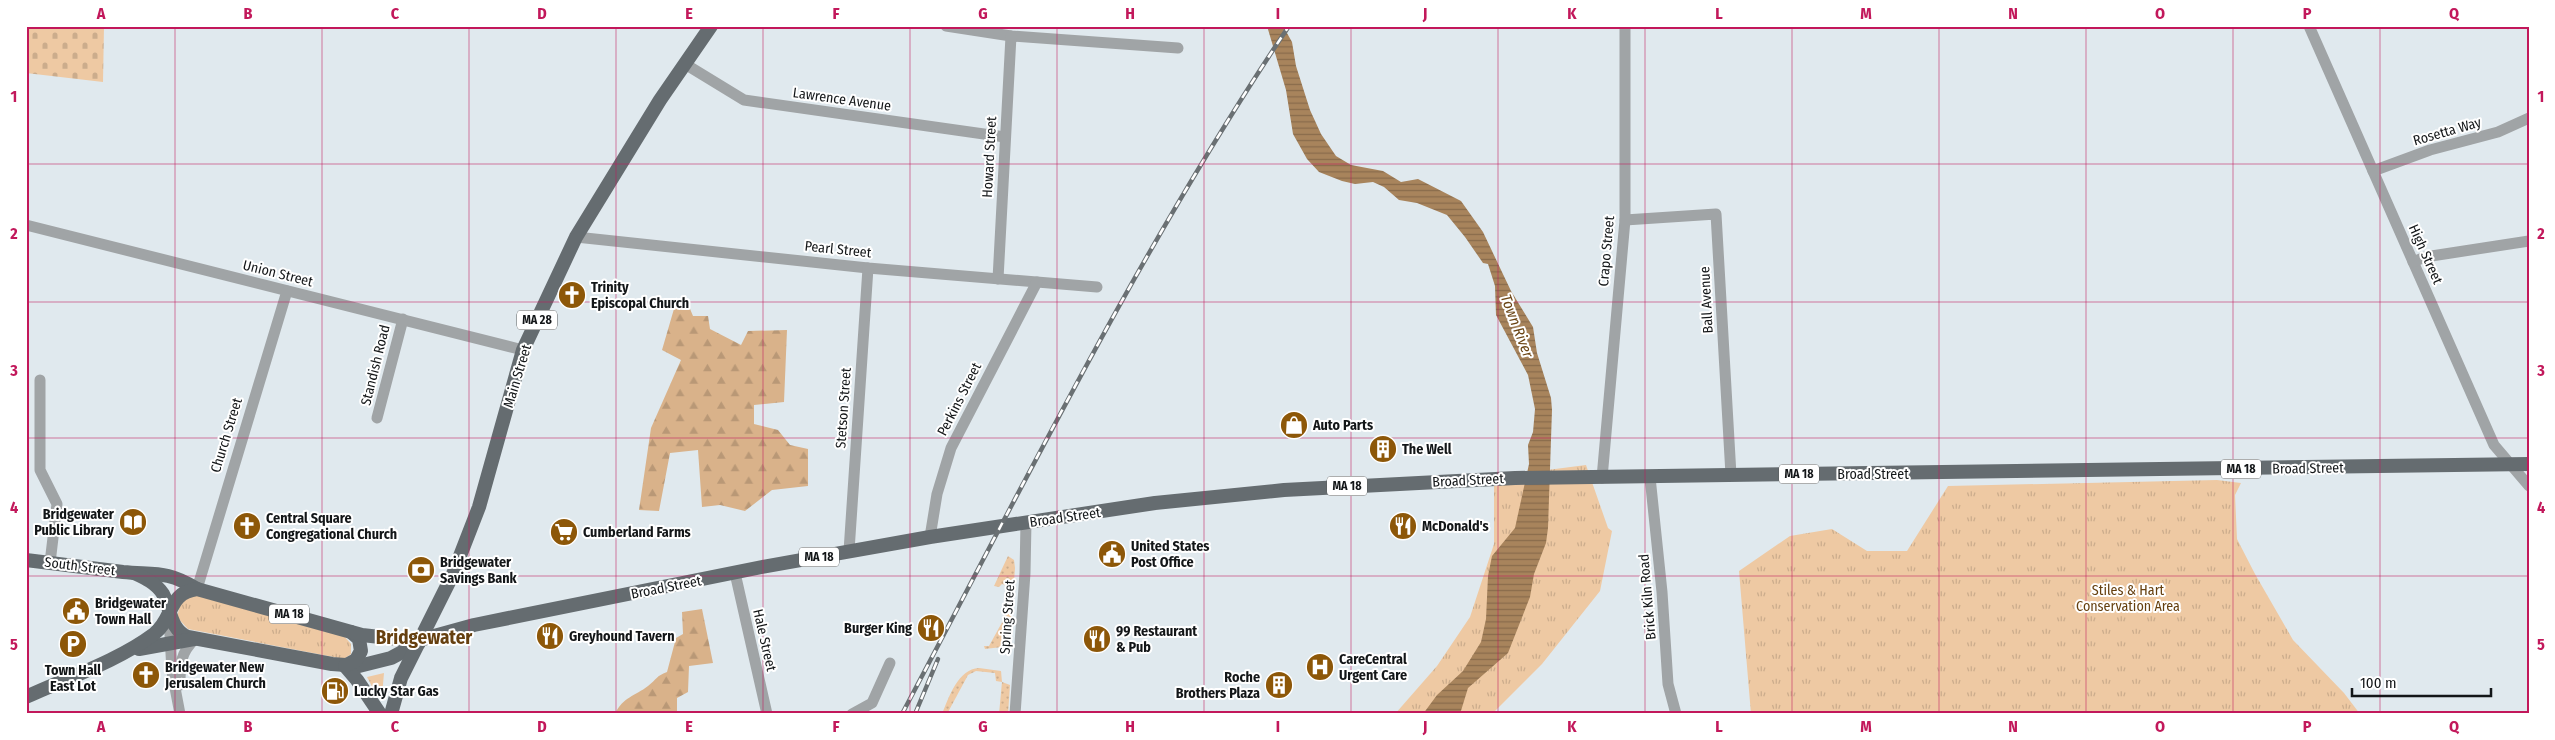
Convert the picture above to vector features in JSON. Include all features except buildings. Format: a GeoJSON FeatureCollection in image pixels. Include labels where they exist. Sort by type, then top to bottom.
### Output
{"type":"FeatureCollection","features":[{"type":"Feature","properties":{"kind":"main road","name":"Main Street"},"geometry":{"type":"LineString","coordinates":[[391,714],[401,678],[422,640],[452,574],[479,507],[523,350],[576,237],[655,107],[711,26]]}},
{"type":"Feature","properties":{"kind":"main road","name":"Broad Street"},"geometry":{"type":"LineString","coordinates":[[422,640],[474,625],[735,573],[930,537],[1155,503],[1262,492],[1515,478],[2529,464]]}},
{"type":"Feature","properties":{"kind":"main road","name":"South Street"},"geometry":{"type":"LineString","coordinates":[[26,560],[134,573],[164,574],[182,580],[197,588]]}},
{"type":"Feature","properties":{"kind":"main road","name":"South Street"},"geometry":{"type":"LineString","coordinates":[[134,573],[156,586],[162,594],[177,630],[184,636],[194,639]]}},
{"type":"Feature","properties":{"kind":"main road","name":"MA 18"},"geometry":{"type":"LineString","coordinates":[[26,697],[124,652],[158,631],[164,625],[171,606],[179,596],[197,588],[350,632],[393,640],[422,640]]}},
{"type":"Feature","properties":{"kind":"main road"},"geometry":{"type":"LineString","coordinates":[[350,632],[359,639],[361,651],[356,660],[345,666],[358,680],[380,714]]}},
{"type":"Feature","properties":{"kind":"main road","name":"MA 18"},"geometry":{"type":"LineString","coordinates":[[124,652],[194,639],[345,666],[359,666],[381,662],[402,654],[422,640]]}},
{"type":"Feature","properties":{"kind":"street"},"geometry":{"type":"LineString","coordinates":[[946,26],[1011,36],[1178,48]]}},
{"type":"Feature","properties":{"kind":"street","name":"Crapo Street"},"geometry":{"type":"LineString","coordinates":[[1602,478],[1625,220],[1625,26]]}},
{"type":"Feature","properties":{"kind":"street","name":"High Street"},"geometry":{"type":"LineString","coordinates":[[2309,26],[2494,445],[2509,465],[2529,486]]}},
{"type":"Feature","properties":{"kind":"street","name":"Howard Street"},"geometry":{"type":"LineString","coordinates":[[998,279],[1011,36]]}},
{"type":"Feature","properties":{"kind":"street","name":"Lawrence Avenue"},"geometry":{"type":"LineString","coordinates":[[685,64],[744,100],[1005,137]]}},
{"type":"Feature","properties":{"kind":"street","name":"Rosetta Way"},"geometry":{"type":"LineString","coordinates":[[2373,171],[2430,150],[2498,132],[2529,118]]}},
{"type":"Feature","properties":{"kind":"street","name":"Ball Avenue"},"geometry":{"type":"LineString","coordinates":[[1625,220],[1716,214],[1731,475]]}},
{"type":"Feature","properties":{"kind":"street","name":"Union Street"},"geometry":{"type":"LineString","coordinates":[[26,225],[523,350]]}},
{"type":"Feature","properties":{"kind":"street","name":"Pearl Street"},"geometry":{"type":"LineString","coordinates":[[576,237],[868,268],[1097,287]]}},
{"type":"Feature","properties":{"kind":"street"},"geometry":{"type":"LineString","coordinates":[[2413,262],[2425,257],[2529,242]]}},
{"type":"Feature","properties":{"kind":"street","name":"Stetson Street"},"geometry":{"type":"LineString","coordinates":[[848,552],[868,268]]}},
{"type":"Feature","properties":{"kind":"street","name":"Perkins Street"},"geometry":{"type":"LineString","coordinates":[[930,537],[937,494],[951,448],[1037,282]]}},
{"type":"Feature","properties":{"kind":"street","name":"Church Street"},"geometry":{"type":"LineString","coordinates":[[197,588],[286,291]]}},
{"type":"Feature","properties":{"kind":"street","name":"Standish Road"},"geometry":{"type":"LineString","coordinates":[[377,418],[403,319]]}},
{"type":"Feature","properties":{"kind":"street"},"geometry":{"type":"LineString","coordinates":[[40,380],[40,470],[57,504],[50,563]]}},
{"type":"Feature","properties":{"kind":"street","name":"Brick Kiln Road"},"geometry":{"type":"LineString","coordinates":[[1650,477],[1662,592],[1668,684],[1676,714]]}},
{"type":"Feature","properties":{"kind":"street","name":"Spring Street"},"geometry":{"type":"LineString","coordinates":[[1016,714],[1025,573],[1026,522]]}},
{"type":"Feature","properties":{"kind":"street","name":"Hale Street"},"geometry":{"type":"LineString","coordinates":[[735,573],[768,714]]}},
{"type":"Feature","properties":{"kind":"street"},"geometry":{"type":"LineString","coordinates":[[169,612],[172,672],[180,714]]}},
{"type":"Feature","properties":{"kind":"street"},"geometry":{"type":"LineString","coordinates":[[180,714],[181,656],[185,648],[194,639]]}},
{"type":"Feature","properties":{"kind":"street"},"geometry":{"type":"LineString","coordinates":[[852,714],[872,703],[890,663]]}},
{"type":"Feature","properties":{"kind":"green space"},"geometry":{"type":"Polygon","coordinates":[[[26,26],[104,26],[103,82],[26,73],[26,26]]]}},
{"type":"Feature","properties":{"kind":"green space"},"geometry":{"type":"Polygon","coordinates":[[[676,302],[688,304],[693,316],[708,316],[710,329],[741,345],[748,331],[787,330],[784,402],[754,405],[754,424],[778,430],[790,445],[808,449],[808,486],[772,490],[745,511],[720,505],[702,507],[698,450],[670,453],[659,511],[639,510],[651,428],[681,360],[662,350],[676,302]]]}},
{"type":"Feature","properties":{"kind":"green space"},"geometry":{"type":"Polygon","coordinates":[[[1586,465],[1608,528],[1612,531],[1600,591],[1542,664],[1492,714],[1395,714],[1437,666],[1470,617],[1494,544],[1494,477],[1586,465]]]}},
{"type":"Feature","properties":{"kind":"green space","name":"Stiles & Hart Conservation Area"},"geometry":{"type":"Polygon","coordinates":[[[2217,480],[2241,483],[2235,495],[2237,539],[2255,574],[2293,640],[2344,693],[2360,714],[1751,714],[1739,571],[1790,536],[1832,529],[1867,551],[1907,551],[1948,486],[2217,480]]]}},
{"type":"Feature","properties":{"kind":"green space"},"geometry":{"type":"Polygon","coordinates":[[[1008,556],[1014,560],[1015,568],[1010,636],[1002,647],[985,649],[984,646],[989,646],[1005,617],[1010,587],[1002,584],[999,587],[994,586],[1008,556]]]}},
{"type":"Feature","properties":{"kind":"green space"},"geometry":{"type":"Polygon","coordinates":[[[195,595],[345,637],[351,644],[351,654],[344,659],[188,629],[177,617],[181,601],[195,595]]]}},
{"type":"Feature","properties":{"kind":"green space"},"geometry":{"type":"Polygon","coordinates":[[[702,609],[713,663],[689,666],[688,692],[677,698],[677,714],[615,714],[626,700],[667,672],[676,638],[683,634],[682,612],[702,609]]]}},
{"type":"Feature","properties":{"kind":"green space"},"geometry":{"type":"Polygon","coordinates":[[[979,668],[1001,671],[1002,682],[996,681],[995,673],[976,671],[968,675],[947,714],[942,714],[955,685],[965,673],[979,668]]]}},
{"type":"Feature","properties":{"kind":"green space"},"geometry":{"type":"Polygon","coordinates":[[[384,673],[382,696],[378,698],[367,677],[384,673]]]}},
{"type":"Feature","properties":{"kind":"green space"},"geometry":{"type":"Polygon","coordinates":[[[1002,682],[1010,685],[1008,714],[999,714],[1002,682]]]}},
{"type":"Feature","properties":{"kind":"water","name":"Town River"},"geometry":{"type":"Polygon","coordinates":[[[1267,26],[1283,26],[1292,42],[1296,66],[1310,110],[1321,134],[1336,156],[1351,165],[1383,171],[1401,182],[1418,179],[1461,201],[1483,232],[1511,291],[1533,327],[1537,353],[1551,398],[1552,410],[1546,543],[1534,574],[1530,597],[1508,653],[1468,688],[1460,714],[1423,714],[1437,695],[1463,671],[1481,642],[1486,619],[1488,576],[1492,556],[1515,528],[1529,464],[1528,445],[1533,432],[1535,409],[1528,375],[1496,315],[1495,286],[1488,264],[1483,263],[1447,215],[1417,203],[1399,200],[1384,187],[1373,182],[1355,184],[1319,172],[1307,159],[1293,134],[1286,90],[1267,26]]]}},
{"type":"Feature","properties":{"kind":"railway"},"geometry":{"type":"LineString","coordinates":[[902,714],[1086,365],[1134,279],[1235,109],[1289,26]]}},
{"type":"Feature","properties":{"kind":"railway"},"geometry":{"type":"LineString","coordinates":[[915,714],[938,659]]}},
{"type":"Feature","properties":{"kind":"place","name":"Trinity Episcopal Church"},"geometry":{"type":"Point","coordinates":[572,295]}},
{"type":"Feature","properties":{"kind":"place","name":"Auto Parts"},"geometry":{"type":"Point","coordinates":[1294,425]}},
{"type":"Feature","properties":{"kind":"place","name":"The Well"},"geometry":{"type":"Point","coordinates":[1383,449]}},
{"type":"Feature","properties":{"kind":"place","name":"Bridgewater Public Library"},"geometry":{"type":"Point","coordinates":[133,522]}},
{"type":"Feature","properties":{"kind":"place","name":"Central Square Congregational Church"},"geometry":{"type":"Point","coordinates":[247,526]}},
{"type":"Feature","properties":{"kind":"place","name":"McDonald's"},"geometry":{"type":"Point","coordinates":[1403,526]}},
{"type":"Feature","properties":{"kind":"place","name":"Cumberland Farms"},"geometry":{"type":"Point","coordinates":[564,532]}},
{"type":"Feature","properties":{"kind":"place","name":"United States Post Office"},"geometry":{"type":"Point","coordinates":[1112,554]}},
{"type":"Feature","properties":{"kind":"place","name":"Bridgewater Savings Bank"},"geometry":{"type":"Point","coordinates":[421,570]}},
{"type":"Feature","properties":{"kind":"place","name":"Bridgewater Town Hall"},"geometry":{"type":"Point","coordinates":[76,611]}},
{"type":"Feature","properties":{"kind":"place","name":"Burger King"},"geometry":{"type":"Point","coordinates":[931,628]}},
{"type":"Feature","properties":{"kind":"place","name":"Greyhound Tavern"},"geometry":{"type":"Point","coordinates":[550,636]}},
{"type":"Feature","properties":{"kind":"place","name":"99 Restaurant & Pub"},"geometry":{"type":"Point","coordinates":[1097,639]}},
{"type":"Feature","properties":{"kind":"place","name":"Town Hall East Lot"},"geometry":{"type":"Point","coordinates":[73,644]}},
{"type":"Feature","properties":{"kind":"place","name":"CareCentral Urgent Care"},"geometry":{"type":"Point","coordinates":[1320,667]}},
{"type":"Feature","properties":{"kind":"place","name":"Bridgewater New Jerusalem Church"},"geometry":{"type":"Point","coordinates":[146,675]}},
{"type":"Feature","properties":{"kind":"place","name":"Roche Brothers Plaza"},"geometry":{"type":"Point","coordinates":[1279,685]}},
{"type":"Feature","properties":{"kind":"place","name":"Lucky Star Gas"},"geometry":{"type":"Point","coordinates":[335,691]}},
{"type":"Feature","properties":{"kind":"district","name":"Bridgewater"},"geometry":{"type":"Point","coordinates":[424,637]}}]}
